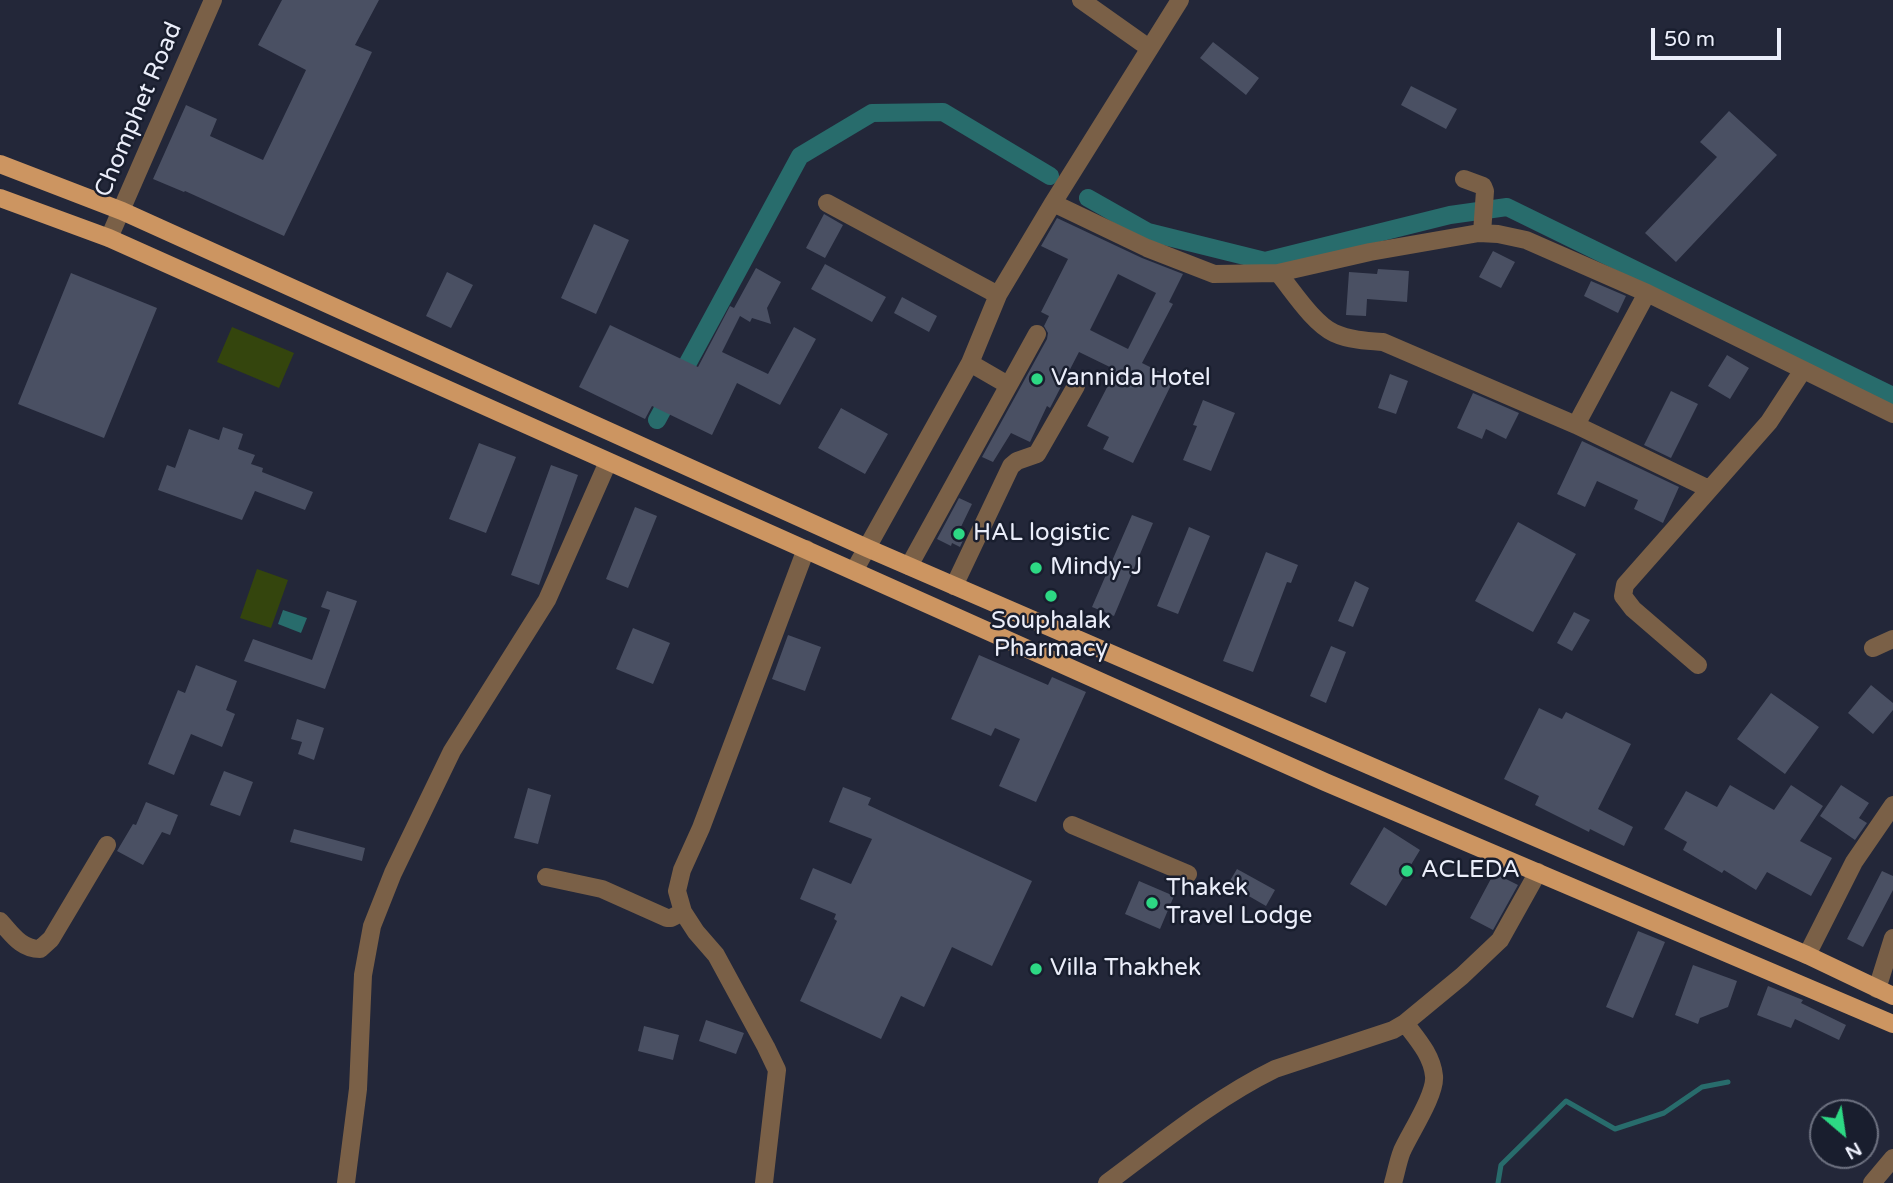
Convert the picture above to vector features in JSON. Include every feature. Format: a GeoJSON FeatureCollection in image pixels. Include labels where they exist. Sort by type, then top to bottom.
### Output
{"type":"FeatureCollection","features":[{"type":"Feature","properties":{"kind":"main road"},"geometry":{"type":"LineString","coordinates":[[0,164],[122,211],[867,548],[1807,955],[1885,992]]}},
{"type":"Feature","properties":{"kind":"main road"},"geometry":{"type":"LineString","coordinates":[[0,198],[109,239],[1325,782],[1893,1024]]}},
{"type":"Feature","properties":{"kind":"street","name":"Chomphet Road"},"geometry":{"type":"LineString","coordinates":[[109,239],[213,0]]}},
{"type":"Feature","properties":{"kind":"street"},"geometry":{"type":"LineString","coordinates":[[1080,0],[1149,48]]}},
{"type":"Feature","properties":{"kind":"street"},"geometry":{"type":"LineString","coordinates":[[854,571],[970,363],[998,295],[1180,0]]}},
{"type":"Feature","properties":{"kind":"street"},"geometry":{"type":"LineString","coordinates":[[1464,179],[1483,186],[1486,196],[1482,233]]}},
{"type":"Feature","properties":{"kind":"street"},"geometry":{"type":"LineString","coordinates":[[827,203],[998,295]]}},
{"type":"Feature","properties":{"kind":"street"},"geometry":{"type":"LineString","coordinates":[[1053,203],[1147,248],[1214,274],[1278,273],[1370,252],[1482,233],[1526,240],[1647,293],[1893,414]]}},
{"type":"Feature","properties":{"kind":"street"},"geometry":{"type":"LineString","coordinates":[[1278,273],[1320,323],[1334,333],[1360,340],[1383,342],[1576,425],[1709,489]]}},
{"type":"Feature","properties":{"kind":"street"},"geometry":{"type":"LineString","coordinates":[[1576,425],[1647,293]]}},
{"type":"Feature","properties":{"kind":"street"},"geometry":{"type":"LineString","coordinates":[[909,566],[1037,334]]}},
{"type":"Feature","properties":{"kind":"street"},"geometry":{"type":"LineString","coordinates":[[970,363],[1008,385]]}},
{"type":"Feature","properties":{"kind":"street"},"geometry":{"type":"LineString","coordinates":[[1698,665],[1633,609],[1623,596],[1625,585],[1769,422],[1803,370]]}},
{"type":"Feature","properties":{"kind":"street"},"geometry":{"type":"LineString","coordinates":[[954,586],[1011,466],[1037,454],[1076,386]]}},
{"type":"Feature","properties":{"kind":"street"},"geometry":{"type":"LineString","coordinates":[[346,1183],[358,1089],[363,975],[372,926],[393,873],[452,751],[547,600],[608,462]]}},
{"type":"Feature","properties":{"kind":"street"},"geometry":{"type":"LineString","coordinates":[[764,1183],[777,1070],[716,955],[683,912],[677,891],[682,870],[701,828],[806,549]]}},
{"type":"Feature","properties":{"kind":"street"},"geometry":{"type":"LineString","coordinates":[[1873,648],[1893,639]]}},
{"type":"Feature","properties":{"kind":"street"},"geometry":{"type":"LineString","coordinates":[[1807,955],[1854,862],[1893,805]]}},
{"type":"Feature","properties":{"kind":"street"},"geometry":{"type":"LineString","coordinates":[[1072,825],[1188,874]]}},
{"type":"Feature","properties":{"kind":"street"},"geometry":{"type":"LineString","coordinates":[[0,921],[18,941],[30,949],[40,949],[51,939],[107,845]]}},
{"type":"Feature","properties":{"kind":"street"},"geometry":{"type":"LineString","coordinates":[[1107,1183],[1219,1100],[1265,1074],[1393,1030],[1405,1023],[1462,976],[1500,940],[1538,872]]}},
{"type":"Feature","properties":{"kind":"street"},"geometry":{"type":"LineString","coordinates":[[546,877],[602,889],[667,918],[683,912]]}},
{"type":"Feature","properties":{"kind":"street"},"geometry":{"type":"LineString","coordinates":[[1885,992],[1893,938]]}},
{"type":"Feature","properties":{"kind":"street"},"geometry":{"type":"LineString","coordinates":[[1393,1183],[1402,1153],[1422,1113],[1434,1079],[1431,1061],[1405,1023]]}},
{"type":"Feature","properties":{"kind":"street"},"geometry":{"type":"LineString","coordinates":[[1872,1183],[1893,1158]]}},
{"type":"Feature","properties":{"kind":"shaded area"},"geometry":{"type":"Polygon","coordinates":[[[232,327],[294,353],[279,388],[217,362],[232,327]]]}},
{"type":"Feature","properties":{"kind":"shaded area"},"geometry":{"type":"Polygon","coordinates":[[[257,569],[288,580],[271,628],[240,618],[257,569]]]}},
{"type":"Feature","properties":{"kind":"shaded area"},"geometry":{"type":"Polygon","coordinates":[[[283,610],[307,618],[301,633],[278,624],[283,610]]]}},
{"type":"Feature","properties":{"kind":"building"},"geometry":{"type":"Polygon","coordinates":[[[282,0],[379,0],[355,45],[372,52],[284,236],[153,179],[186,105],[217,119],[210,136],[263,160],[306,70],[258,45],[282,0]]]}},
{"type":"Feature","properties":{"kind":"building"},"geometry":{"type":"Polygon","coordinates":[[[1213,42],[1259,78],[1246,95],[1200,58],[1213,42]]]}},
{"type":"Feature","properties":{"kind":"building"},"geometry":{"type":"Polygon","coordinates":[[[1411,86],[1457,109],[1446,129],[1401,105],[1411,86]]]}},
{"type":"Feature","properties":{"kind":"building"},"geometry":{"type":"Polygon","coordinates":[[[1729,111],[1777,155],[1676,262],[1645,233],[1717,157],[1700,142],[1729,111]]]}},
{"type":"Feature","properties":{"kind":"building"},"geometry":{"type":"Polygon","coordinates":[[[824,214],[843,225],[825,258],[806,248],[824,214]]]}},
{"type":"Feature","properties":{"kind":"building"},"geometry":{"type":"Polygon","coordinates":[[[1057,218],[1183,274],[1169,302],[1173,304],[1142,363],[1174,379],[1133,463],[1103,449],[1109,437],[1087,426],[1116,370],[1079,352],[1050,408],[1047,406],[1030,442],[1011,433],[993,462],[982,457],[1047,339],[1048,333],[1044,326],[1049,316],[1041,312],[1068,259],[1041,246],[1057,218]],[[1118,274],[1090,330],[1128,349],[1156,293],[1118,274]]]}},
{"type":"Feature","properties":{"kind":"building"},"geometry":{"type":"Polygon","coordinates":[[[594,224],[629,240],[596,314],[561,298],[594,224]]]}},
{"type":"Feature","properties":{"kind":"building"},"geometry":{"type":"Polygon","coordinates":[[[1493,251],[1515,262],[1501,288],[1479,277],[1493,251]]]}},
{"type":"Feature","properties":{"kind":"building"},"geometry":{"type":"Polygon","coordinates":[[[825,264],[886,297],[872,322],[811,289],[825,264]]]}},
{"type":"Feature","properties":{"kind":"building"},"geometry":{"type":"Polygon","coordinates":[[[756,268],[781,282],[767,308],[771,324],[752,318],[750,322],[740,316],[722,352],[768,374],[794,327],[816,339],[780,405],[737,383],[712,435],[652,406],[645,419],[579,387],[610,325],[698,367],[730,306],[734,308],[756,268]]]}},
{"type":"Feature","properties":{"kind":"building"},"geometry":{"type":"Polygon","coordinates":[[[1378,269],[1409,271],[1407,302],[1367,299],[1366,316],[1346,315],[1349,272],[1377,274],[1378,269]]]}},
{"type":"Feature","properties":{"kind":"building"},"geometry":{"type":"Polygon","coordinates":[[[447,272],[473,285],[451,328],[426,316],[447,272]]]}},
{"type":"Feature","properties":{"kind":"building"},"geometry":{"type":"Polygon","coordinates":[[[71,273],[157,308],[104,438],[18,404],[71,273]]]}},
{"type":"Feature","properties":{"kind":"building"},"geometry":{"type":"Polygon","coordinates":[[[1591,281],[1626,296],[1618,313],[1584,296],[1591,281]]]}},
{"type":"Feature","properties":{"kind":"building"},"geometry":{"type":"Polygon","coordinates":[[[902,297],[937,316],[929,332],[894,313],[902,297]]]}},
{"type":"Feature","properties":{"kind":"building"},"geometry":{"type":"Polygon","coordinates":[[[1727,355],[1749,368],[1730,399],[1708,386],[1727,355]]]}},
{"type":"Feature","properties":{"kind":"building"},"geometry":{"type":"Polygon","coordinates":[[[1390,374],[1408,381],[1396,414],[1378,408],[1390,374]]]}},
{"type":"Feature","properties":{"kind":"building"},"geometry":{"type":"Polygon","coordinates":[[[1671,391],[1698,404],[1671,458],[1644,445],[1671,391]]]}},
{"type":"Feature","properties":{"kind":"building"},"geometry":{"type":"Polygon","coordinates":[[[1473,393],[1519,413],[1506,439],[1486,429],[1482,439],[1457,428],[1473,393]]]}},
{"type":"Feature","properties":{"kind":"building"},"geometry":{"type":"Polygon","coordinates":[[[1203,400],[1235,413],[1211,471],[1183,460],[1197,426],[1193,425],[1203,400]]]}},
{"type":"Feature","properties":{"kind":"building"},"geometry":{"type":"Polygon","coordinates":[[[841,408],[888,434],[865,474],[818,448],[841,408]]]}},
{"type":"Feature","properties":{"kind":"building"},"geometry":{"type":"Polygon","coordinates":[[[223,427],[243,434],[238,449],[255,455],[251,464],[263,468],[262,472],[313,492],[305,510],[255,491],[242,520],[158,490],[167,465],[175,468],[189,429],[219,440],[223,427]]]}},
{"type":"Feature","properties":{"kind":"building"},"geometry":{"type":"Polygon","coordinates":[[[1582,441],[1679,487],[1663,523],[1634,509],[1638,500],[1597,481],[1585,507],[1557,494],[1582,441]]]}},
{"type":"Feature","properties":{"kind":"building"},"geometry":{"type":"Polygon","coordinates":[[[479,443],[516,457],[486,533],[449,519],[479,443]]]}},
{"type":"Feature","properties":{"kind":"building"},"geometry":{"type":"Polygon","coordinates":[[[551,465],[578,475],[539,585],[511,575],[551,465]]]}},
{"type":"Feature","properties":{"kind":"building"},"geometry":{"type":"Polygon","coordinates":[[[959,498],[972,504],[959,531],[966,534],[960,547],[937,539],[959,498]]]}},
{"type":"Feature","properties":{"kind":"building"},"geometry":{"type":"Polygon","coordinates":[[[635,507],[657,516],[628,588],[606,579],[635,507]]]}},
{"type":"Feature","properties":{"kind":"building"},"geometry":{"type":"Polygon","coordinates":[[[1132,515],[1153,523],[1114,616],[1092,607],[1132,515]]]}},
{"type":"Feature","properties":{"kind":"building"},"geometry":{"type":"Polygon","coordinates":[[[1518,522],[1576,554],[1533,632],[1475,601],[1518,522]]]}},
{"type":"Feature","properties":{"kind":"building"},"geometry":{"type":"Polygon","coordinates":[[[1189,527],[1210,536],[1178,614],[1157,606],[1189,527]]]}},
{"type":"Feature","properties":{"kind":"building"},"geometry":{"type":"Polygon","coordinates":[[[1266,552],[1298,565],[1291,583],[1287,582],[1253,672],[1223,661],[1266,552]]]}},
{"type":"Feature","properties":{"kind":"building"},"geometry":{"type":"Polygon","coordinates":[[[1355,581],[1369,588],[1353,627],[1338,621],[1355,581]]]}},
{"type":"Feature","properties":{"kind":"building"},"geometry":{"type":"Polygon","coordinates":[[[327,591],[357,601],[325,689],[244,661],[253,639],[312,660],[330,610],[321,607],[327,591]]]}},
{"type":"Feature","properties":{"kind":"building"},"geometry":{"type":"Polygon","coordinates":[[[1574,612],[1590,620],[1572,651],[1557,643],[1574,612]]]}},
{"type":"Feature","properties":{"kind":"building"},"geometry":{"type":"Polygon","coordinates":[[[633,628],[670,643],[653,684],[616,669],[633,628]]]}},
{"type":"Feature","properties":{"kind":"building"},"geometry":{"type":"Polygon","coordinates":[[[788,635],[821,647],[805,691],[772,679],[788,635]]]}},
{"type":"Feature","properties":{"kind":"building"},"geometry":{"type":"Polygon","coordinates":[[[1331,646],[1346,652],[1326,703],[1310,696],[1331,646]]]}},
{"type":"Feature","properties":{"kind":"building"},"geometry":{"type":"Polygon","coordinates":[[[979,655],[1048,685],[1052,677],[1086,692],[1036,802],[999,786],[1020,739],[995,728],[991,736],[951,719],[979,655]]]}},
{"type":"Feature","properties":{"kind":"building"},"geometry":{"type":"Polygon","coordinates":[[[196,665],[237,681],[226,710],[235,714],[222,747],[191,734],[174,775],[148,764],[178,690],[185,693],[196,665]]]}},
{"type":"Feature","properties":{"kind":"building"},"geometry":{"type":"Polygon","coordinates":[[[1871,685],[1893,703],[1893,710],[1873,734],[1848,713],[1871,685]]]}},
{"type":"Feature","properties":{"kind":"building"},"geometry":{"type":"Polygon","coordinates":[[[1771,693],[1819,727],[1785,774],[1737,739],[1771,693]]]}},
{"type":"Feature","properties":{"kind":"building"},"geometry":{"type":"Polygon","coordinates":[[[1539,708],[1562,719],[1566,712],[1631,744],[1598,809],[1633,827],[1624,846],[1535,805],[1539,796],[1504,779],[1539,708]]]}},
{"type":"Feature","properties":{"kind":"building"},"geometry":{"type":"Polygon","coordinates":[[[297,719],[324,728],[314,760],[298,754],[302,742],[291,739],[297,719]]]}},
{"type":"Feature","properties":{"kind":"building"},"geometry":{"type":"Polygon","coordinates":[[[224,771],[253,782],[240,816],[210,805],[224,771]]]}},
{"type":"Feature","properties":{"kind":"building"},"geometry":{"type":"Polygon","coordinates":[[[1730,785],[1774,810],[1791,785],[1823,806],[1800,841],[1832,858],[1811,896],[1767,872],[1756,890],[1724,870],[1722,873],[1683,850],[1687,842],[1664,829],[1686,791],[1717,807],[1730,785]]]}},
{"type":"Feature","properties":{"kind":"building"},"geometry":{"type":"Polygon","coordinates":[[[1841,785],[1869,803],[1859,818],[1867,823],[1855,840],[1820,816],[1841,785]]]}},
{"type":"Feature","properties":{"kind":"building"},"geometry":{"type":"Polygon","coordinates":[[[843,787],[871,798],[868,805],[1032,881],[992,966],[952,947],[924,1007],[901,996],[881,1039],[800,1001],[837,921],[834,919],[836,914],[800,899],[813,868],[851,884],[872,839],[829,822],[843,787]]]}},
{"type":"Feature","properties":{"kind":"building"},"geometry":{"type":"Polygon","coordinates":[[[528,788],[551,795],[538,844],[514,838],[528,788]]]}},
{"type":"Feature","properties":{"kind":"building"},"geometry":{"type":"Polygon","coordinates":[[[146,802],[178,815],[170,835],[162,832],[143,865],[117,851],[133,824],[136,825],[146,802]]]}},
{"type":"Feature","properties":{"kind":"building"},"geometry":{"type":"Polygon","coordinates":[[[1384,827],[1420,850],[1386,906],[1350,884],[1384,827]]]}},
{"type":"Feature","properties":{"kind":"building"},"geometry":{"type":"Polygon","coordinates":[[[294,829],[365,848],[362,861],[290,842],[294,829]]]}},
{"type":"Feature","properties":{"kind":"building"},"geometry":{"type":"Polygon","coordinates":[[[1237,869],[1275,890],[1266,906],[1228,884],[1237,869]]]}},
{"type":"Feature","properties":{"kind":"building"},"geometry":{"type":"Polygon","coordinates":[[[1882,871],[1893,876],[1893,890],[1863,947],[1847,939],[1882,871]]]}},
{"type":"Feature","properties":{"kind":"building"},"geometry":{"type":"Polygon","coordinates":[[[1494,873],[1518,885],[1493,930],[1470,918],[1494,873]]]}},
{"type":"Feature","properties":{"kind":"building"},"geometry":{"type":"Polygon","coordinates":[[[1139,881],[1174,896],[1160,929],[1125,914],[1139,881]]]}},
{"type":"Feature","properties":{"kind":"building"},"geometry":{"type":"Polygon","coordinates":[[[1638,931],[1665,942],[1633,1018],[1606,1007],[1638,931]]]}},
{"type":"Feature","properties":{"kind":"building"},"geometry":{"type":"Polygon","coordinates":[[[1693,965],[1737,981],[1728,1007],[1700,1018],[1698,1024],[1675,1015],[1693,965]]]}},
{"type":"Feature","properties":{"kind":"building"},"geometry":{"type":"Polygon","coordinates":[[[1768,986],[1803,1000],[1801,1003],[1846,1025],[1839,1040],[1795,1019],[1791,1028],[1757,1015],[1768,986]]]}},
{"type":"Feature","properties":{"kind":"building"},"geometry":{"type":"Polygon","coordinates":[[[706,1020],[744,1033],[736,1054],[699,1041],[706,1020]]]}},
{"type":"Feature","properties":{"kind":"building"},"geometry":{"type":"Polygon","coordinates":[[[644,1026],[679,1035],[673,1060],[638,1051],[644,1026]]]}},
{"type":"Feature","properties":{"kind":"waterway"},"geometry":{"type":"LineString","coordinates":[[657,420],[800,156],[872,113],[943,112],[1050,176]]}},
{"type":"Feature","properties":{"kind":"waterway"},"geometry":{"type":"LineString","coordinates":[[1088,198],[1148,232],[1265,261],[1450,215],[1507,207],[1893,396]]}},
{"type":"Feature","properties":{"kind":"waterway"},"geometry":{"type":"LineString","coordinates":[[1498,1183],[1501,1165],[1566,1101],[1615,1129],[1664,1113],[1702,1087],[1728,1082]]}},
{"type":"Feature","properties":{"kind":"place","name":"Vannida Hotel"},"geometry":{"type":"Point","coordinates":[1037,379]}},
{"type":"Feature","properties":{"kind":"place","name":"HAL logistic"},"geometry":{"type":"Point","coordinates":[959,534]}},
{"type":"Feature","properties":{"kind":"place","name":"Mindy-J"},"geometry":{"type":"Point","coordinates":[1036,568]}},
{"type":"Feature","properties":{"kind":"place","name":"Souphalak Pharmacy"},"geometry":{"type":"Point","coordinates":[1051,596]}},
{"type":"Feature","properties":{"kind":"place","name":"ACLEDA"},"geometry":{"type":"Point","coordinates":[1407,871]}},
{"type":"Feature","properties":{"kind":"place","name":"Thakek Travel Lodge"},"geometry":{"type":"Point","coordinates":[1152,903]}},
{"type":"Feature","properties":{"kind":"place","name":"Villa Thakhek"},"geometry":{"type":"Point","coordinates":[1036,969]}}]}
